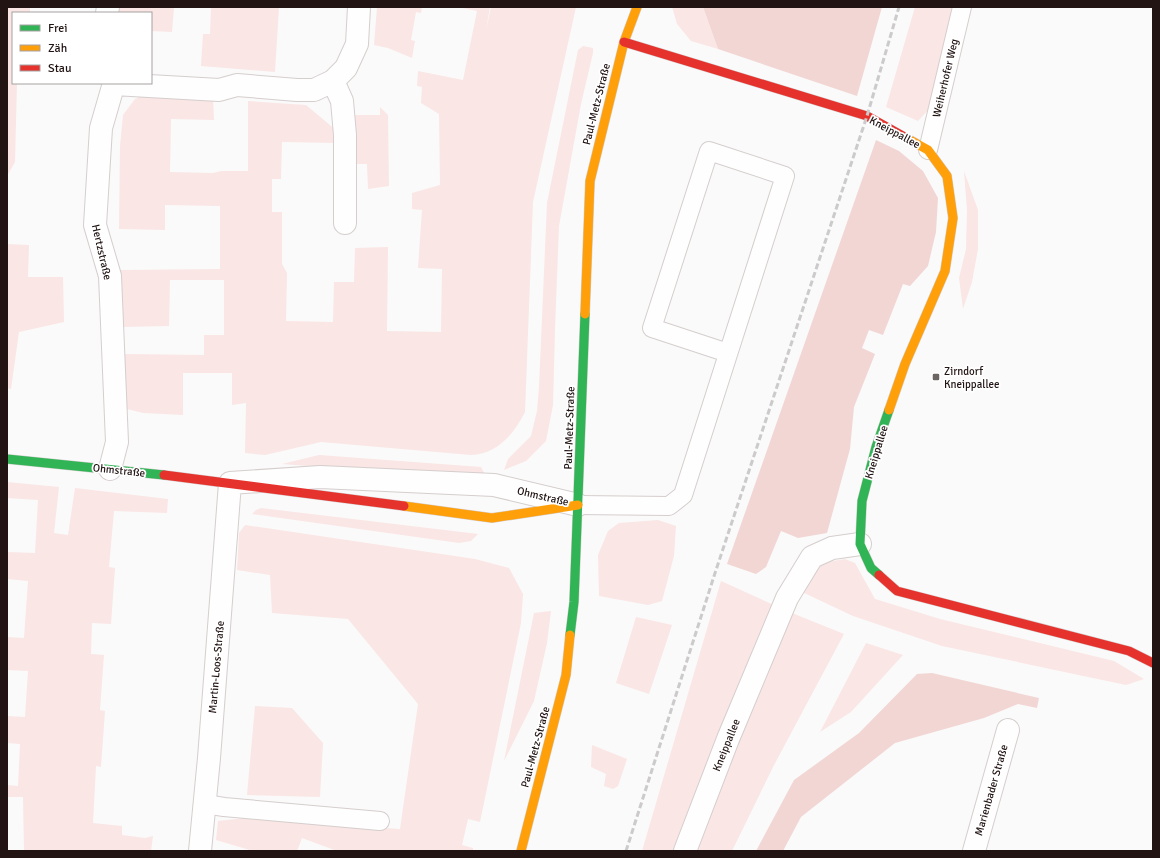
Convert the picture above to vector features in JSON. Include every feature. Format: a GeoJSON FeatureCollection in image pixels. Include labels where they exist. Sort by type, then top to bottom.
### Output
{"type":"FeatureCollection","features":[{"type":"Feature","properties":{"kind":"street","name":"Hertzstraße"},"geometry":{"type":"LineString","coordinates":[[110,469],[117,442],[110,276],[95,226],[101,128],[114,84],[219,90],[236,85],[314,90],[333,81],[346,68],[357,44],[359,7]]}},
{"type":"Feature","properties":{"kind":"street","name":"Paul-Metz-Straße"},"geometry":{"type":"LineString","coordinates":[[521,851],[566,675],[574,602],[590,181],[624,42],[637,7]]}},
{"type":"Feature","properties":{"kind":"street","name":"Kneippallee"},"geometry":{"type":"LineString","coordinates":[[624,42],[867,116],[928,150],[947,176],[953,218],[945,271],[904,364],[876,447],[862,500],[860,544],[871,568],[897,591],[1129,651],[1153,663]]}},
{"type":"Feature","properties":{"kind":"street"},"geometry":{"type":"LineString","coordinates":[[333,81],[342,101],[345,135],[345,223]]}},
{"type":"Feature","properties":{"kind":"street","name":"Ohmstraße"},"geometry":{"type":"LineString","coordinates":[[7,459],[230,483],[492,518],[578,505]]}},
{"type":"Feature","properties":{"kind":"street","name":"Ohmstraße"},"geometry":{"type":"LineString","coordinates":[[230,483],[320,477],[494,485],[578,505]]}},
{"type":"Feature","properties":{"kind":"street","name":"Martin-Loos-Straße"},"geometry":{"type":"LineString","coordinates":[[200,851],[230,483]]}},
{"type":"Feature","properties":{"kind":"street","name":"Kneippallee"},"geometry":{"type":"LineString","coordinates":[[685,851],[728,739],[787,598],[812,557],[832,548],[860,544]]}},
{"type":"Feature","properties":{"kind":"street","name":"Marienbader Straße"},"geometry":{"type":"LineString","coordinates":[[974,851],[1008,730]]}},
{"type":"Feature","properties":{"kind":"lane","name":"Weiherhofer Weg"},"geometry":{"type":"LineString","coordinates":[[928,150],[962,7]]}},
{"type":"Feature","properties":{"kind":"lane"},"geometry":{"type":"LineString","coordinates":[[578,505],[669,506],[683,495],[785,176],[709,151],[652,328],[728,353]]}},
{"type":"Feature","properties":{"kind":"lane"},"geometry":{"type":"LineString","coordinates":[[205,804],[380,821]]}},
{"type":"Feature","properties":{"kind":"shaded area"},"geometry":{"type":"Polygon","coordinates":[[[7,7],[30,7],[30,12],[12,12],[12,84],[17,84],[15,162],[7,176],[7,7]]]}},
{"type":"Feature","properties":{"kind":"shaded area"},"geometry":{"type":"Polygon","coordinates":[[[118,7],[174,7],[172,32],[152,31],[152,12],[118,12],[118,7]]]}},
{"type":"Feature","properties":{"kind":"shaded area"},"geometry":{"type":"Polygon","coordinates":[[[211,7],[279,7],[275,72],[201,66],[203,34],[210,34],[211,7]]]}},
{"type":"Feature","properties":{"kind":"shaded area"},"geometry":{"type":"Polygon","coordinates":[[[377,7],[422,7],[421,13],[416,12],[411,40],[415,41],[412,58],[388,48],[374,45],[377,7]]]}},
{"type":"Feature","properties":{"kind":"shaded area"},"geometry":{"type":"Polygon","coordinates":[[[458,7],[490,7],[486,30],[491,7],[576,7],[533,202],[525,412],[516,428],[497,447],[480,454],[471,455],[321,442],[265,455],[245,453],[246,403],[232,405],[232,373],[183,373],[183,415],[143,413],[127,409],[123,354],[204,355],[204,335],[224,335],[224,280],[170,280],[169,326],[122,327],[120,270],[220,269],[220,206],[165,205],[165,230],[119,229],[120,146],[123,115],[135,99],[146,94],[213,99],[214,120],[171,119],[170,172],[213,173],[221,171],[248,171],[248,101],[306,105],[337,131],[337,143],[282,142],[281,179],[272,179],[272,212],[282,212],[282,264],[287,273],[286,321],[333,322],[334,282],[354,282],[355,248],[388,247],[387,331],[441,332],[442,269],[418,268],[422,210],[412,209],[412,193],[440,185],[439,114],[421,103],[422,87],[417,86],[418,71],[463,80],[477,11],[458,7]]]}},
{"type":"Feature","properties":{"kind":"shaded area"},"geometry":{"type":"Polygon","coordinates":[[[672,7],[703,7],[718,49],[691,41],[677,24],[672,7]]]}},
{"type":"Feature","properties":{"kind":"shaded area"},"geometry":{"type":"Polygon","coordinates":[[[703,7],[882,7],[857,96],[718,49],[703,7]]]}},
{"type":"Feature","properties":{"kind":"shaded area"},"geometry":{"type":"Polygon","coordinates":[[[915,7],[953,7],[931,107],[918,121],[886,107],[915,7]]]}},
{"type":"Feature","properties":{"kind":"shaded area"},"geometry":{"type":"Polygon","coordinates":[[[583,46],[593,48],[593,53],[581,104],[559,226],[553,405],[546,441],[526,461],[504,470],[508,459],[531,436],[537,411],[547,203],[578,50],[583,46]]]}},
{"type":"Feature","properties":{"kind":"shaded area"},"geometry":{"type":"Polygon","coordinates":[[[380,107],[388,115],[389,186],[368,189],[367,164],[354,164],[354,115],[380,115],[380,107]]]}},
{"type":"Feature","properties":{"kind":"shaded area"},"geometry":{"type":"Polygon","coordinates":[[[876,140],[899,151],[923,171],[938,198],[936,232],[928,266],[910,286],[903,284],[883,335],[869,330],[862,348],[875,354],[854,407],[850,449],[827,533],[798,538],[781,531],[766,567],[756,574],[727,564],[876,140]]]}},
{"type":"Feature","properties":{"kind":"shaded area"},"geometry":{"type":"Polygon","coordinates":[[[964,171],[978,210],[978,249],[972,282],[963,309],[959,278],[966,249],[967,210],[964,171]]]}},
{"type":"Feature","properties":{"kind":"shaded area"},"geometry":{"type":"Polygon","coordinates":[[[7,244],[29,245],[28,277],[63,277],[64,322],[19,332],[11,389],[7,388],[7,244]]]}},
{"type":"Feature","properties":{"kind":"shaded area"},"geometry":{"type":"Polygon","coordinates":[[[319,455],[481,467],[485,475],[282,464],[319,455]]]}},
{"type":"Feature","properties":{"kind":"shaded area"},"geometry":{"type":"Polygon","coordinates":[[[7,482],[59,487],[54,533],[68,535],[75,488],[168,499],[167,513],[114,511],[109,567],[115,568],[111,624],[92,623],[91,654],[104,655],[100,710],[105,711],[101,767],[96,766],[93,823],[122,826],[122,835],[145,838],[153,836],[151,851],[24,851],[23,797],[7,797],[7,785],[18,786],[20,744],[7,743],[7,716],[25,717],[28,671],[7,670],[7,637],[24,638],[28,581],[7,579],[7,552],[35,553],[38,500],[7,498],[7,482]]]}},
{"type":"Feature","properties":{"kind":"shaded area"},"geometry":{"type":"Polygon","coordinates":[[[261,508],[478,534],[471,541],[459,543],[252,514],[261,508]]]}},
{"type":"Feature","properties":{"kind":"shaded area"},"geometry":{"type":"Polygon","coordinates":[[[658,520],[676,526],[674,556],[662,601],[648,605],[599,596],[598,555],[608,531],[619,523],[658,520]]]}},
{"type":"Feature","properties":{"kind":"shaded area"},"geometry":{"type":"Polygon","coordinates":[[[245,525],[475,559],[509,568],[523,594],[521,623],[480,822],[468,819],[462,845],[473,848],[473,851],[337,851],[302,838],[297,851],[253,851],[216,840],[218,821],[245,818],[400,829],[418,704],[348,619],[272,613],[270,575],[237,570],[239,533],[245,525]]]}},
{"type":"Feature","properties":{"kind":"shaded area"},"geometry":{"type":"Polygon","coordinates":[[[845,559],[855,563],[875,599],[940,619],[1114,661],[1144,679],[1126,685],[942,646],[853,616],[800,591],[821,563],[845,559]]]}},
{"type":"Feature","properties":{"kind":"shaded area"},"geometry":{"type":"Polygon","coordinates":[[[721,581],[776,606],[678,851],[642,851],[721,581]]]}},
{"type":"Feature","properties":{"kind":"shaded area"},"geometry":{"type":"Polygon","coordinates":[[[551,611],[547,643],[534,701],[504,761],[534,613],[551,611]]]}},
{"type":"Feature","properties":{"kind":"shaded area"},"geometry":{"type":"Polygon","coordinates":[[[792,613],[844,634],[773,767],[732,851],[693,851],[792,613]]]}},
{"type":"Feature","properties":{"kind":"shaded area"},"geometry":{"type":"Polygon","coordinates":[[[636,617],[672,625],[649,694],[616,683],[636,617]]]}},
{"type":"Feature","properties":{"kind":"shaded area"},"geometry":{"type":"Polygon","coordinates":[[[866,643],[903,655],[851,712],[820,732],[866,643]]]}},
{"type":"Feature","properties":{"kind":"shaded area"},"geometry":{"type":"Polygon","coordinates":[[[932,673],[1039,698],[1037,708],[1018,704],[984,718],[895,743],[801,817],[783,851],[756,851],[794,780],[859,733],[917,674],[932,673]]]}},
{"type":"Feature","properties":{"kind":"shaded area"},"geometry":{"type":"Polygon","coordinates":[[[255,706],[292,708],[323,743],[320,797],[247,795],[255,706]]]}},
{"type":"Feature","properties":{"kind":"shaded area"},"geometry":{"type":"Polygon","coordinates":[[[592,745],[627,759],[618,786],[613,789],[604,786],[606,774],[591,767],[592,745]]]}},
{"type":"Feature","properties":{"kind":"railway"},"geometry":{"type":"LineString","coordinates":[[626,851],[716,570],[867,116],[899,7]]}},
{"type":"Feature","properties":{"kind":"traffic: fast"},"geometry":{"type":"LineString","coordinates":[[570,635],[574,602],[585,314]]}},
{"type":"Feature","properties":{"kind":"traffic: fast"},"geometry":{"type":"LineString","coordinates":[[879,575],[871,568],[860,544],[862,501],[876,447],[889,410]]}},
{"type":"Feature","properties":{"kind":"traffic: fast"},"geometry":{"type":"LineString","coordinates":[[7,459],[164,475]]}},
{"type":"Feature","properties":{"kind":"traffic: slow"},"geometry":{"type":"LineString","coordinates":[[585,314],[590,181],[624,42],[637,7]]}},
{"type":"Feature","properties":{"kind":"traffic: slow"},"geometry":{"type":"LineString","coordinates":[[889,410],[905,364],[945,271],[953,218],[947,176],[928,150],[908,139]]}},
{"type":"Feature","properties":{"kind":"traffic: slow"},"geometry":{"type":"LineString","coordinates":[[404,506],[492,518],[578,505]]}},
{"type":"Feature","properties":{"kind":"traffic: slow"},"geometry":{"type":"LineString","coordinates":[[521,851],[566,675],[570,635]]}},
{"type":"Feature","properties":{"kind":"traffic: jam"},"geometry":{"type":"LineString","coordinates":[[624,42],[867,116],[908,139]]}},
{"type":"Feature","properties":{"kind":"traffic: jam"},"geometry":{"type":"LineString","coordinates":[[164,475],[404,506]]}},
{"type":"Feature","properties":{"kind":"traffic: jam"},"geometry":{"type":"LineString","coordinates":[[879,575],[897,591],[1129,651],[1153,663]]}},
{"type":"Feature","properties":{"kind":"place","name":"Zirndorf Kneippallee"},"geometry":{"type":"Point","coordinates":[936,377]}}]}
